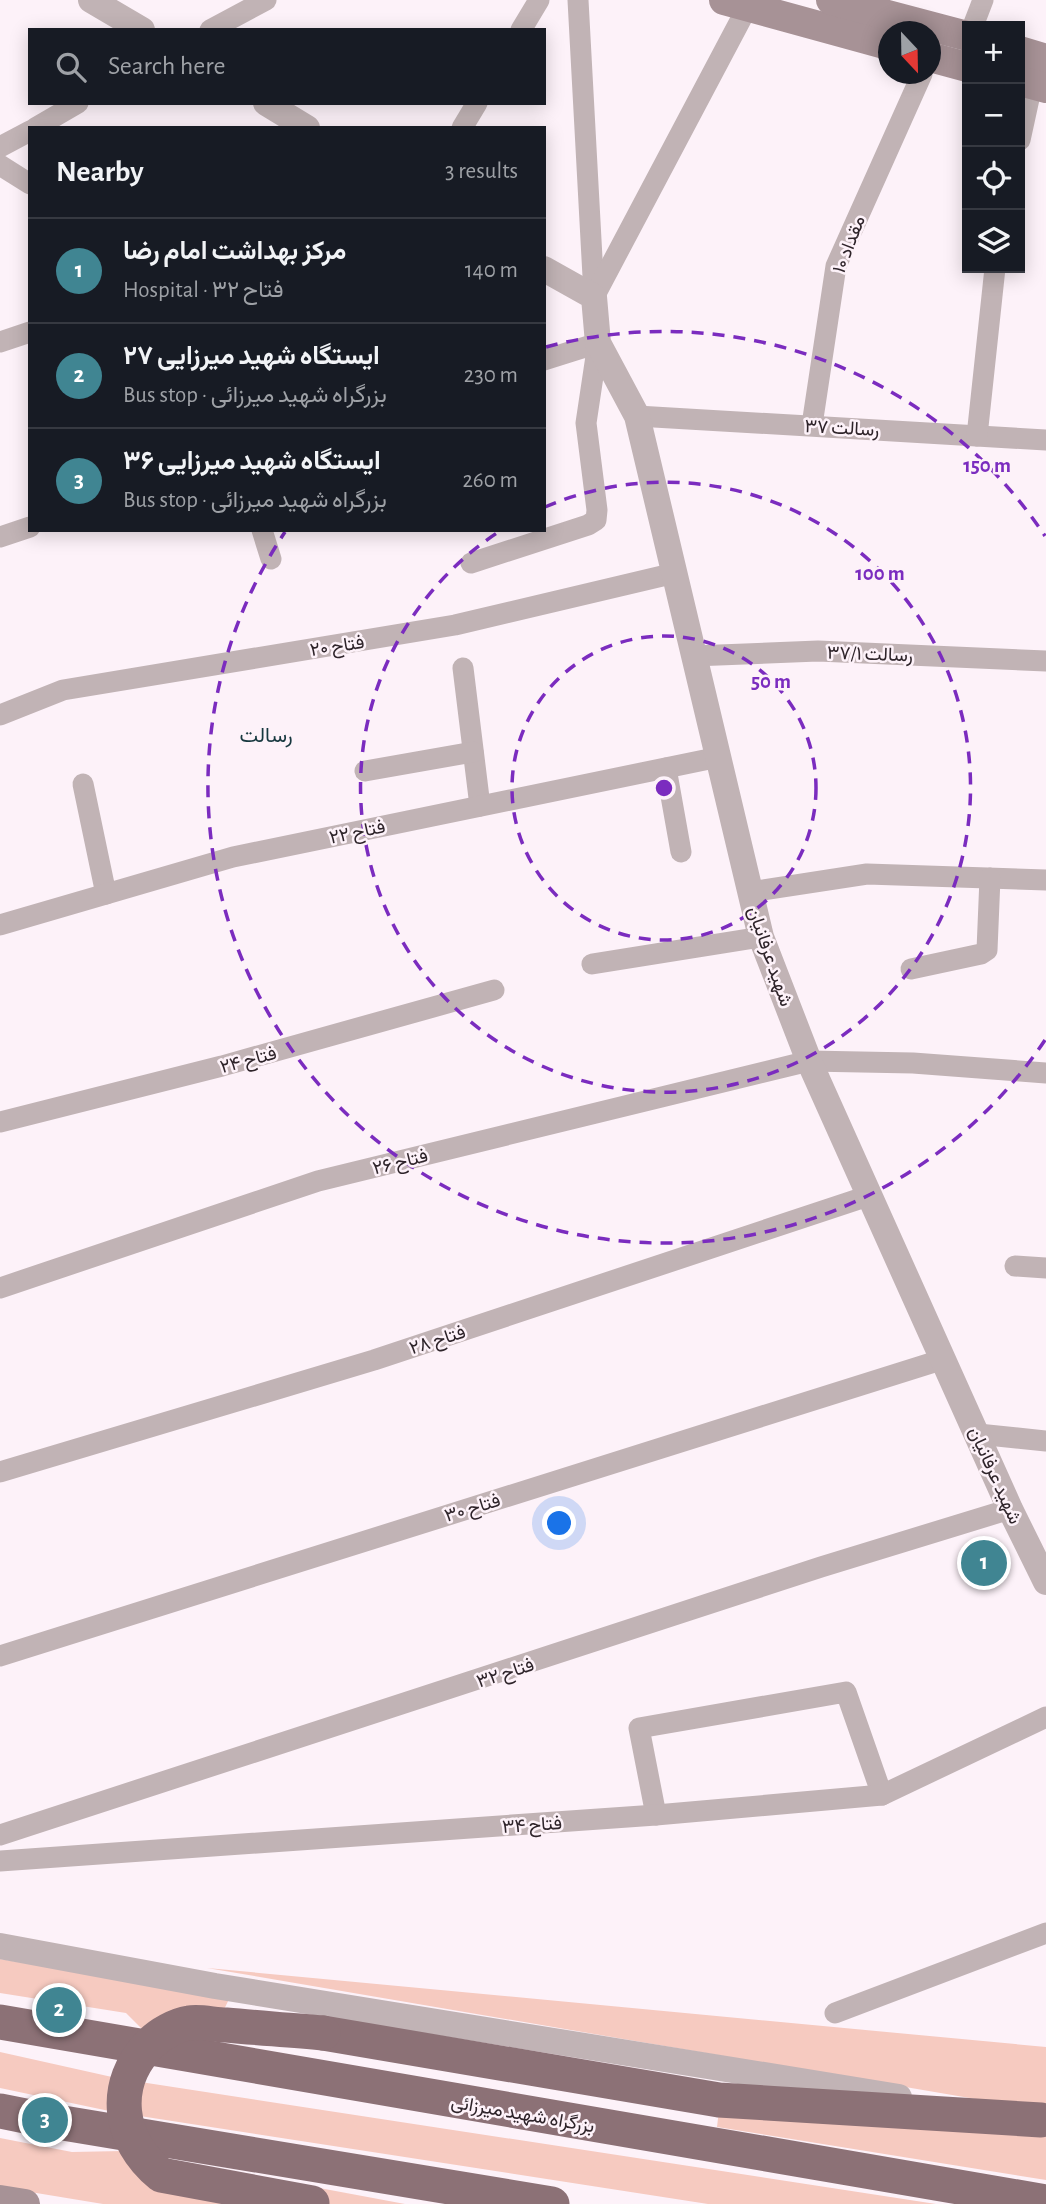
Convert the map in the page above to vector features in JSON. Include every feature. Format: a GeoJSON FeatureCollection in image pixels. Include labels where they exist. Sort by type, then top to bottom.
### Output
{"type":"FeatureCollection","features":[{"type":"Feature","properties":{"kind":"highway","name":"بزرگراه شهید میرزائی"},"geometry":{"type":"LineString","coordinates":[[0,2022],[1046,2202]]}},
{"type":"Feature","properties":{"kind":"highway"},"geometry":{"type":"LineString","coordinates":[[317,2203],[161,2175],[132,2142],[124,2114],[124,2099],[131,2072],[145,2049],[167,2031],[189,2022],[323,2033],[719,2100],[1044,2121]]}},
{"type":"Feature","properties":{"kind":"highway"},"geometry":{"type":"LineString","coordinates":[[0,2111],[552,2204]]}},
{"type":"Feature","properties":{"kind":"main road"},"geometry":{"type":"LineString","coordinates":[[831,0],[962,35]]}},
{"type":"Feature","properties":{"kind":"main road"},"geometry":{"type":"LineString","coordinates":[[736,3],[878,42]]}},
{"type":"Feature","properties":{"kind":"main road"},"geometry":{"type":"LineString","coordinates":[[1025,59],[1036,78]]}},
{"type":"Feature","properties":{"kind":"main road"},"geometry":{"type":"LineString","coordinates":[[941,60],[962,66]]}},
{"type":"Feature","properties":{"kind":"main road"},"geometry":{"type":"LineString","coordinates":[[0,2200],[25,2204]]}},
{"type":"Feature","properties":{"kind":"street"},"geometry":{"type":"LineString","coordinates":[[91,0],[139,28]]}},
{"type":"Feature","properties":{"kind":"street"},"geometry":{"type":"LineString","coordinates":[[214,28],[266,0]]}},
{"type":"Feature","properties":{"kind":"street"},"geometry":{"type":"LineString","coordinates":[[522,28],[539,0]]}},
{"type":"Feature","properties":{"kind":"street"},"geometry":{"type":"LineString","coordinates":[[578,0],[594,297]]}},
{"type":"Feature","properties":{"kind":"street"},"geometry":{"type":"LineString","coordinates":[[975,21],[983,0]]}},
{"type":"Feature","properties":{"kind":"street"},"geometry":{"type":"LineString","coordinates":[[594,297],[736,3]]}},
{"type":"Feature","properties":{"kind":"street"},"geometry":{"type":"LineString","coordinates":[[1025,121],[1036,78]]}},
{"type":"Feature","properties":{"kind":"street","name":"مقداد ۱۰"},"geometry":{"type":"LineString","coordinates":[[812,425],[836,266],[918,84]]}},
{"type":"Feature","properties":{"kind":"street"},"geometry":{"type":"LineString","coordinates":[[38,126],[75,105]]}},
{"type":"Feature","properties":{"kind":"street"},"geometry":{"type":"LineString","coordinates":[[269,105],[304,126]]}},
{"type":"Feature","properties":{"kind":"street"},"geometry":{"type":"LineString","coordinates":[[463,126],[476,105]]}},
{"type":"Feature","properties":{"kind":"street"},"geometry":{"type":"LineString","coordinates":[[0,147],[28,132]]}},
{"type":"Feature","properties":{"kind":"street"},"geometry":{"type":"LineString","coordinates":[[0,165],[28,183]]}},
{"type":"Feature","properties":{"kind":"street"},"geometry":{"type":"LineString","coordinates":[[546,270],[594,297]]}},
{"type":"Feature","properties":{"kind":"street"},"geometry":{"type":"LineString","coordinates":[[976,436],[994,273]]}},
{"type":"Feature","properties":{"kind":"street","name":"شهید عرفانیان"},"geometry":{"type":"LineString","coordinates":[[594,297],[598,343],[637,416],[761,937],[809,1061],[1010,1509],[1046,1582]]}},
{"type":"Feature","properties":{"kind":"street"},"geometry":{"type":"LineString","coordinates":[[0,342],[28,333]]}},
{"type":"Feature","properties":{"kind":"street"},"geometry":{"type":"LineString","coordinates":[[471,563],[588,525],[596,520],[586,423],[598,343],[546,359]]}},
{"type":"Feature","properties":{"kind":"street","name":"رسالت ۳۷"},"geometry":{"type":"LineString","coordinates":[[637,416],[1046,440]]}},
{"type":"Feature","properties":{"kind":"street"},"geometry":{"type":"LineString","coordinates":[[0,537],[28,528]]}},
{"type":"Feature","properties":{"kind":"street"},"geometry":{"type":"LineString","coordinates":[[263,532],[271,559]]}},
{"type":"Feature","properties":{"kind":"street","name":"فتاح ۲۰"},"geometry":{"type":"LineString","coordinates":[[0,715],[63,690],[455,625],[675,573]]}},
{"type":"Feature","properties":{"kind":"street","name":"رسالت ۳۷/۱"},"geometry":{"type":"LineString","coordinates":[[693,656],[818,651],[1046,661]]}},
{"type":"Feature","properties":{"kind":"street"},"geometry":{"type":"LineString","coordinates":[[463,668],[480,806]]}},
{"type":"Feature","properties":{"kind":"street"},"geometry":{"type":"LineString","coordinates":[[365,771],[473,752]]}},
{"type":"Feature","properties":{"kind":"street","name":"فتاح ۲۲"},"geometry":{"type":"LineString","coordinates":[[0,925],[233,857],[719,757]]}},
{"type":"Feature","properties":{"kind":"street"},"geometry":{"type":"LineString","coordinates":[[666,768],[681,852]]}},
{"type":"Feature","properties":{"kind":"street"},"geometry":{"type":"LineString","coordinates":[[83,784],[106,894]]}},
{"type":"Feature","properties":{"kind":"street"},"geometry":{"type":"LineString","coordinates":[[750,892],[867,874],[1046,880]]}},
{"type":"Feature","properties":{"kind":"street"},"geometry":{"type":"LineString","coordinates":[[911,970],[981,954],[986,950],[989,878]]}},
{"type":"Feature","properties":{"kind":"street"},"geometry":{"type":"LineString","coordinates":[[592,964],[761,937]]}},
{"type":"Feature","properties":{"kind":"street","name":"فتاح ۲۴"},"geometry":{"type":"LineString","coordinates":[[0,1122],[222,1066],[494,990]]}},
{"type":"Feature","properties":{"kind":"street","name":"فتاح ۲۶"},"geometry":{"type":"LineString","coordinates":[[0,1288],[318,1181],[809,1061],[913,1063],[1046,1073]]}},
{"type":"Feature","properties":{"kind":"street","name":"فتاح ۲۸"},"geometry":{"type":"LineString","coordinates":[[0,1472],[374,1360],[871,1195]]}},
{"type":"Feature","properties":{"kind":"street"},"geometry":{"type":"LineString","coordinates":[[1015,1266],[1046,1268]]}},
{"type":"Feature","properties":{"kind":"street","name":"فتاح ۳۰"},"geometry":{"type":"LineString","coordinates":[[0,1656],[944,1359]]}},
{"type":"Feature","properties":{"kind":"street"},"geometry":{"type":"LineString","coordinates":[[978,1434],[1046,1441]]}},
{"type":"Feature","properties":{"kind":"street","name":"فتاح ۳۲"},"geometry":{"type":"LineString","coordinates":[[0,1835],[821,1567],[1010,1509]]}},
{"type":"Feature","properties":{"kind":"street"},"geometry":{"type":"LineString","coordinates":[[656,1815],[639,1728],[845,1692],[882,1794]]}},
{"type":"Feature","properties":{"kind":"street","name":"فتاح ۳۴"},"geometry":{"type":"LineString","coordinates":[[0,1861],[656,1815],[882,1794],[1046,1717]]}},
{"type":"Feature","properties":{"kind":"street"},"geometry":{"type":"LineString","coordinates":[[0,1925],[11,1948],[215,1986],[1044,2121]]}},
{"type":"Feature","properties":{"kind":"street"},"geometry":{"type":"LineString","coordinates":[[835,2013],[1046,1933]]}},
{"type":"Feature","properties":{"kind":"shaded area"},"geometry":{"type":"Polygon","coordinates":[[[0,1959],[230,1997],[208,2043],[145,2032],[126,2013],[0,1993],[0,1959]]]}},
{"type":"Feature","properties":{"kind":"shaded area"},"geometry":{"type":"Polygon","coordinates":[[[207,1968],[1046,2047],[1046,2111],[207,1968]]]}},
{"type":"Feature","properties":{"kind":"shaded area"},"geometry":{"type":"Polygon","coordinates":[[[0,2052],[121,2079],[936,2204],[708,2204],[114,2112],[0,2088],[0,2052]]]}},
{"type":"Feature","properties":{"kind":"shaded area"},"geometry":{"type":"Polygon","coordinates":[[[719,2110],[1046,2135],[1046,2180],[717,2127],[719,2110]]]}},
{"type":"Feature","properties":{"kind":"shaded area"},"geometry":{"type":"Polygon","coordinates":[[[0,2138],[72,2152],[122,2151],[405,2204],[103,2204],[0,2187],[0,2138]]]}},
{"type":"Feature","properties":{"kind":"place","name":"مرکز بهداشت امام رضا"},"geometry":{"type":"Point","coordinates":[984,1563]}},
{"type":"Feature","properties":{"kind":"place","name":"ایستگاه شهید میرزایی ۲۷"},"geometry":{"type":"Point","coordinates":[59,2010]}},
{"type":"Feature","properties":{"kind":"place","name":"ایستگاه شهید میرزایی ۳۶"},"geometry":{"type":"Point","coordinates":[45,2120]}},
{"type":"Feature","properties":{"kind":"district","name":"رسالت"},"geometry":{"type":"Point","coordinates":[266,735]}}]}
